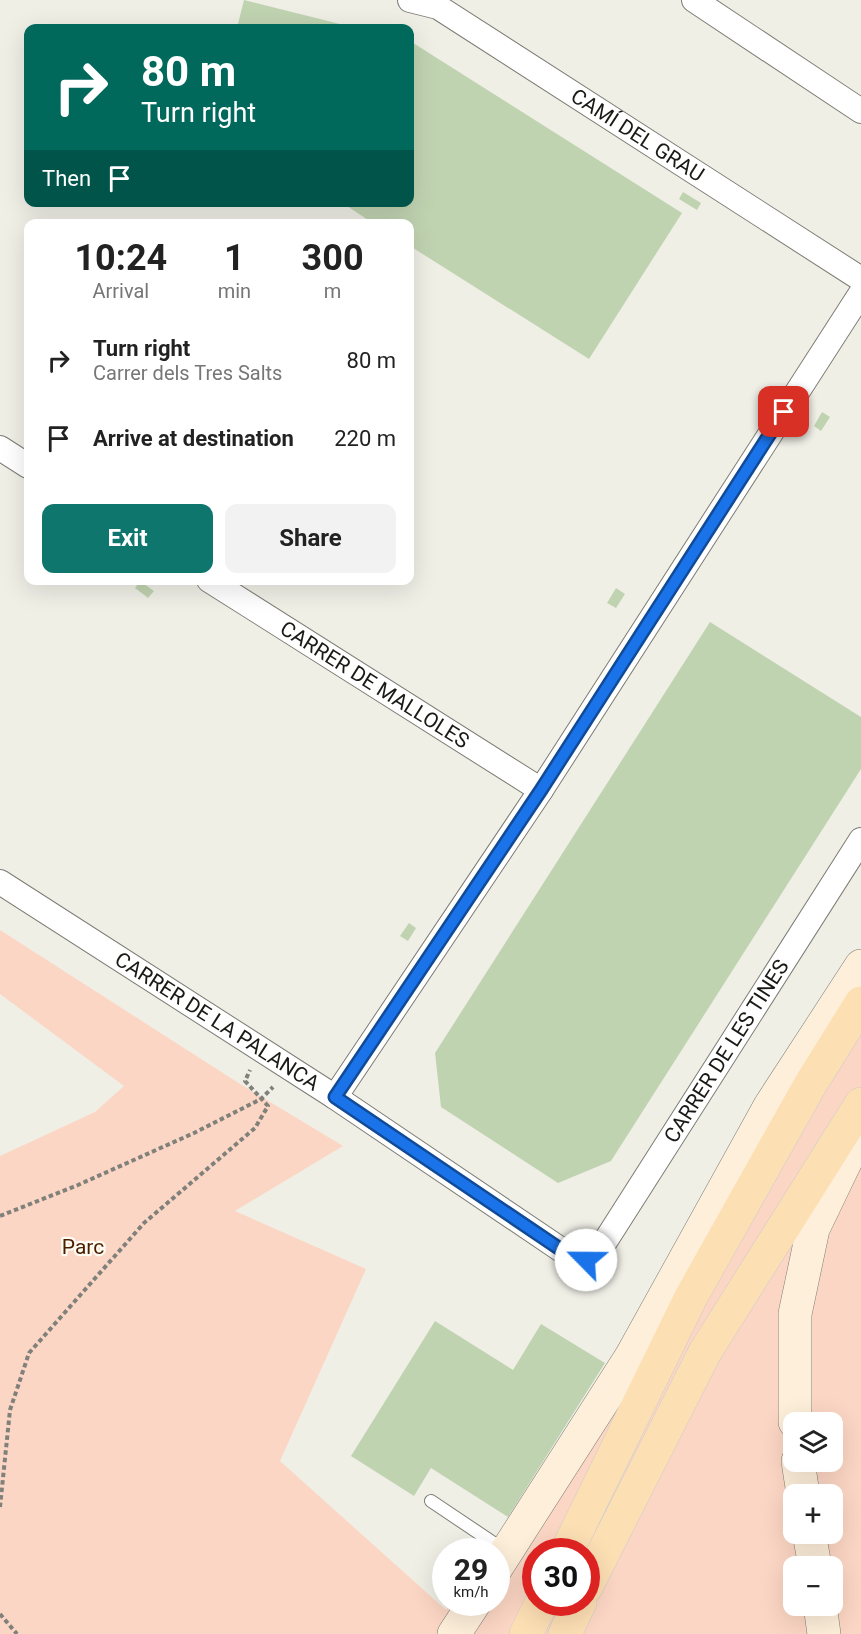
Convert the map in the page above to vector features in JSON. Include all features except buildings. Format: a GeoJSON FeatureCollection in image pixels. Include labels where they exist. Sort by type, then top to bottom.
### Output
{"type":"FeatureCollection","features":[{"type":"Feature","properties":{"kind":"main road"},"geometry":{"type":"LineString","coordinates":[[510,1547],[631,1357],[770,1106],[861,966]]}},
{"type":"Feature","properties":{"kind":"main road"},"geometry":{"type":"LineString","coordinates":[[573,1538],[691,1298],[810,1085],[861,1003]]}},
{"type":"Feature","properties":{"kind":"main road"},"geometry":{"type":"LineString","coordinates":[[589,1538],[688,1340],[820,1111],[861,1045]]}},
{"type":"Feature","properties":{"kind":"main road"},"geometry":{"type":"LineString","coordinates":[[600,1559],[705,1352],[861,1104]]}},
{"type":"Feature","properties":{"kind":"main road"},"geometry":{"type":"LineString","coordinates":[[795,1412],[795,1314],[813,1229],[861,1129]]}},
{"type":"Feature","properties":{"kind":"main road"},"geometry":{"type":"LineString","coordinates":[[454,1634],[466,1616]]}},
{"type":"Feature","properties":{"kind":"main road"},"geometry":{"type":"LineString","coordinates":[[526,1634],[535,1616]]}},
{"type":"Feature","properties":{"kind":"main road"},"geometry":{"type":"LineString","coordinates":[[543,1634],[551,1616]]}},
{"type":"Feature","properties":{"kind":"main road"},"geometry":{"type":"LineString","coordinates":[[565,1634],[573,1616]]}},
{"type":"Feature","properties":{"kind":"main road"},"geometry":{"type":"LineString","coordinates":[[822,1616],[824,1634]]}},
{"type":"Feature","properties":{"kind":"street","name":"CAMÍ DEL GRAU"},"geometry":{"type":"LineString","coordinates":[[410,0],[438,7],[861,279]]}},
{"type":"Feature","properties":{"kind":"street"},"geometry":{"type":"LineString","coordinates":[[694,0],[861,111]]}},
{"type":"Feature","properties":{"kind":"street"},"geometry":{"type":"LineString","coordinates":[[335,1097],[541,790],[861,293]]}},
{"type":"Feature","properties":{"kind":"street"},"geometry":{"type":"LineString","coordinates":[[0,448],[24,463]]}},
{"type":"Feature","properties":{"kind":"street","name":"CARRER DE MALLOLES"},"geometry":{"type":"LineString","coordinates":[[217,585],[541,790]]}},
{"type":"Feature","properties":{"kind":"street","name":"CARRER DE LES TINES"},"geometry":{"type":"LineString","coordinates":[[586,1260],[606,1240],[861,840]]}},
{"type":"Feature","properties":{"kind":"street","name":"CARRER DE LA PALANCA"},"geometry":{"type":"LineString","coordinates":[[0,882],[335,1097],[560,1249],[586,1260]]}},
{"type":"Feature","properties":{"kind":"lane"},"geometry":{"type":"LineString","coordinates":[[430,1501],[475,1538]]}},
{"type":"Feature","properties":{"kind":"path"},"geometry":{"type":"LineString","coordinates":[[0,1507],[10,1410],[29,1353],[144,1223],[255,1128],[268,1106],[245,1081],[260,1050]]}},
{"type":"Feature","properties":{"kind":"path"},"geometry":{"type":"LineString","coordinates":[[0,1216],[78,1185],[194,1133],[261,1099],[291,1069]]}},
{"type":"Feature","properties":{"kind":"path"},"geometry":{"type":"LineString","coordinates":[[0,1614],[17,1634]]}},
{"type":"Feature","properties":{"kind":"green space","name":"Parc"},"geometry":{"type":"Polygon","coordinates":[[[0,930],[237,1082],[343,1146],[235,1211],[366,1269],[280,1461],[432,1597],[432,1616],[510,1616],[510,1538],[504,1538],[626,1332],[861,961],[861,1634],[0,1634],[0,1156],[95,1112],[124,1086],[0,994],[0,930]]]}},
{"type":"Feature","properties":{"kind":"route"},"geometry":{"type":"LineString","coordinates":[[586,1260],[560,1249],[335,1097],[541,790],[784,412]]}}]}
